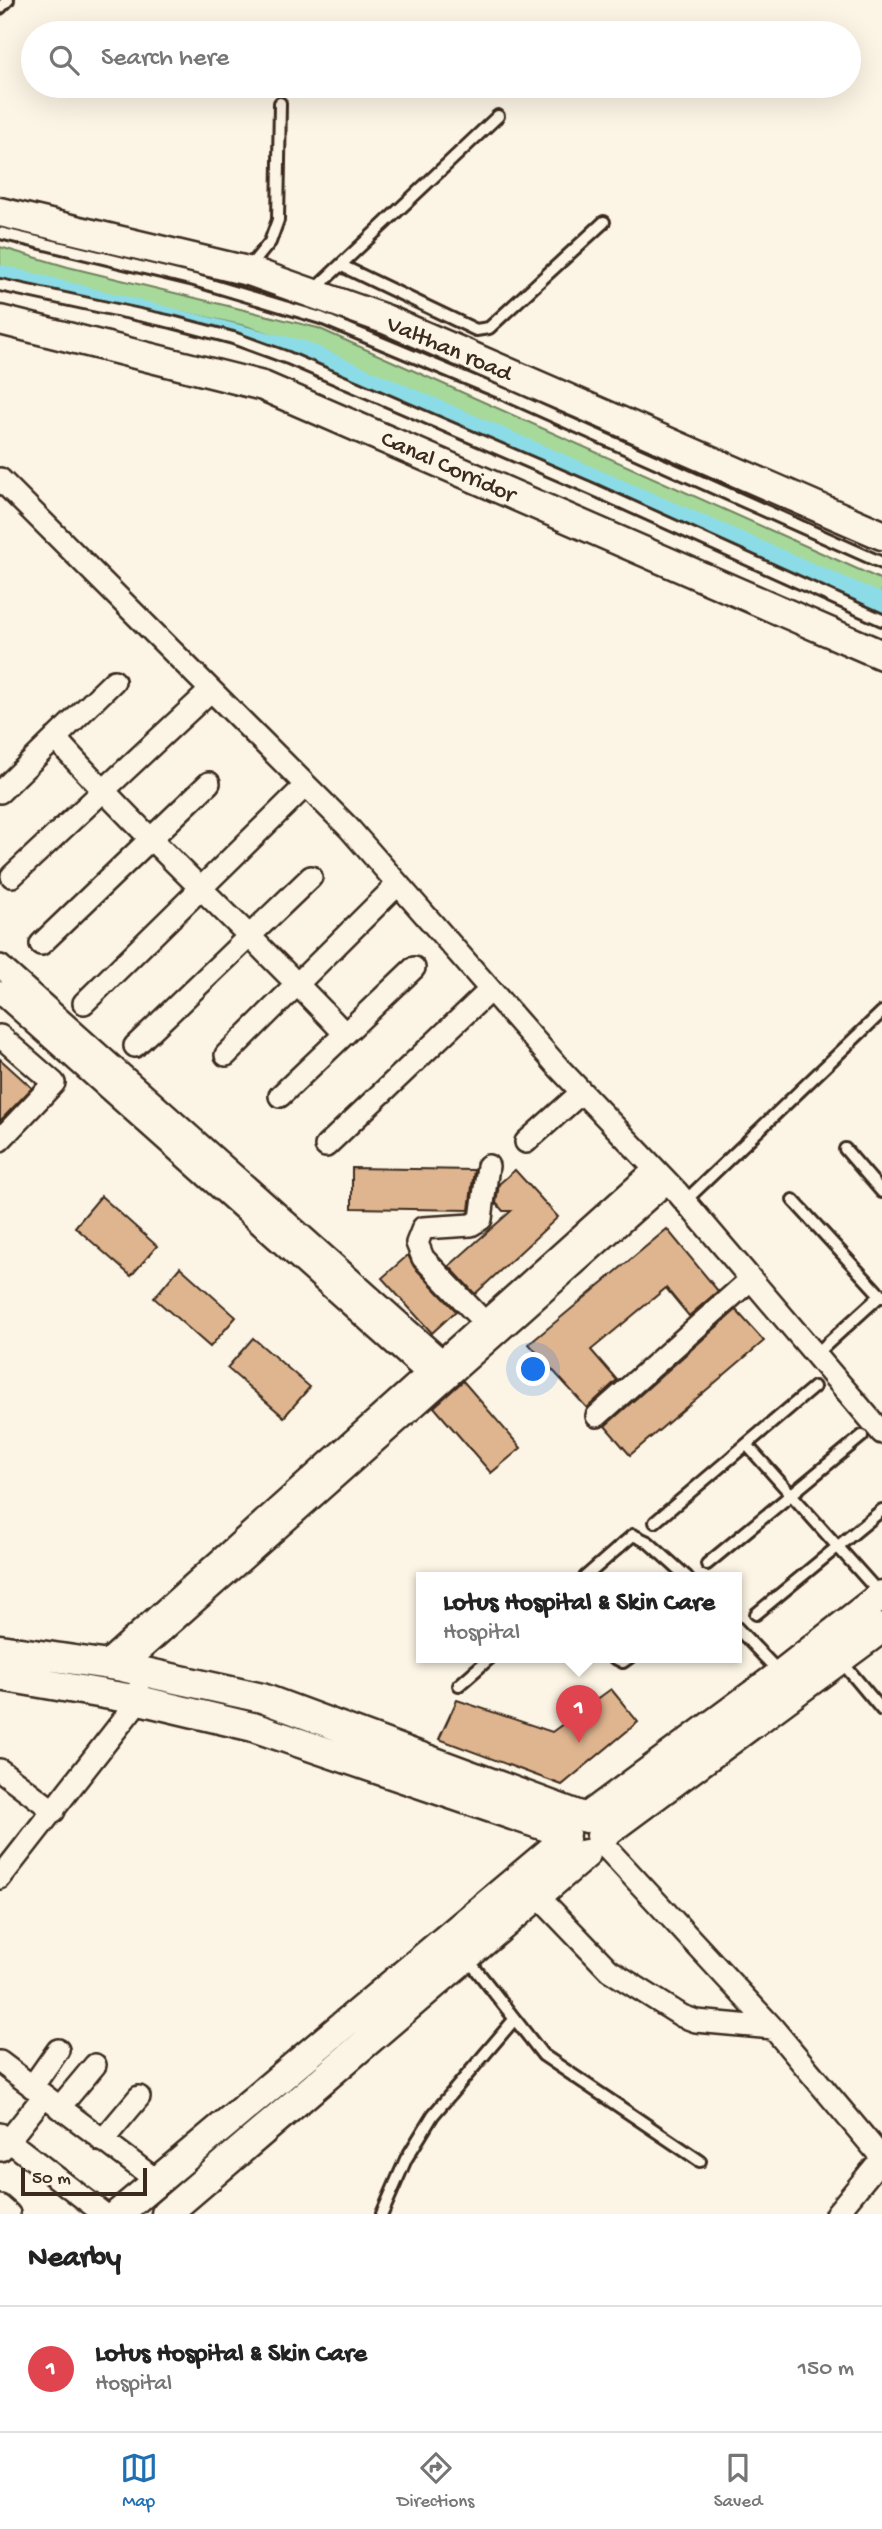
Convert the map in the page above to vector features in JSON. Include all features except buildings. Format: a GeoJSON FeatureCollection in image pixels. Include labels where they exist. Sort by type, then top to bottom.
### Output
{"type":"FeatureCollection","features":[{"type":"Feature","properties":{"kind":"street","name":"Valthan road"},"geometry":{"type":"LineString","coordinates":[[0,212],[246,271],[385,318],[882,535]]}},
{"type":"Feature","properties":{"kind":"street","name":"Canal Corridor"},"geometry":{"type":"LineString","coordinates":[[0,320],[263,386],[882,655]]}},
{"type":"Feature","properties":{"kind":"street"},"geometry":{"type":"LineString","coordinates":[[0,479],[306,785],[398,884],[582,1092],[685,1201],[815,1355],[872,1435]]}},
{"type":"Feature","properties":{"kind":"street"},"geometry":{"type":"LineString","coordinates":[[0,792],[114,681]]}},
{"type":"Feature","properties":{"kind":"street"},"geometry":{"type":"LineString","coordinates":[[12,876],[211,691]]}},
{"type":"Feature","properties":{"kind":"street"},"geometry":{"type":"LineString","coordinates":[[55,738],[103,791],[251,936],[345,1034]]}},
{"type":"Feature","properties":{"kind":"street"},"geometry":{"type":"LineString","coordinates":[[41,944],[209,783]]}},
{"type":"Feature","properties":{"kind":"street"},"geometry":{"type":"LineString","coordinates":[[84,1003],[306,785]]}},
{"type":"Feature","properties":{"kind":"street"},"geometry":{"type":"LineString","coordinates":[[135,1046],[311,877]]}},
{"type":"Feature","properties":{"kind":"street"},"geometry":{"type":"LineString","coordinates":[[226,1055],[398,884]]}},
{"type":"Feature","properties":{"kind":"street"},"geometry":{"type":"LineString","coordinates":[[0,966],[441,1372]]}},
{"type":"Feature","properties":{"kind":"street"},"geometry":{"type":"LineString","coordinates":[[280,1096],[414,968]]}},
{"type":"Feature","properties":{"kind":"street"},"geometry":{"type":"LineString","coordinates":[[326,1146],[490,990]]}},
{"type":"Feature","properties":{"kind":"street"},"geometry":{"type":"LineString","coordinates":[[0,992],[441,1372]]}},
{"type":"Feature","properties":{"kind":"street"},"geometry":{"type":"LineString","coordinates":[[0,1036],[54,1083],[0,1140]]}},
{"type":"Feature","properties":{"kind":"street"},"geometry":{"type":"LineString","coordinates":[[526,1142],[582,1092]]}},
{"type":"Feature","properties":{"kind":"street"},"geometry":{"type":"LineString","coordinates":[[484,1322],[423,1258],[417,1243],[424,1228],[471,1225],[481,1219],[488,1166]]}},
{"type":"Feature","properties":{"kind":"street"},"geometry":{"type":"LineString","coordinates":[[441,1372],[484,1322],[662,1175]]}},
{"type":"Feature","properties":{"kind":"street"},"geometry":{"type":"LineString","coordinates":[[121,1667],[441,1372],[662,1175]]}},
{"type":"Feature","properties":{"kind":"street"},"geometry":{"type":"LineString","coordinates":[[597,1416],[751,1279]]}},
{"type":"Feature","properties":{"kind":"street"},"geometry":{"type":"LineString","coordinates":[[118,2214],[156,2180],[882,1595]]}},
{"type":"Feature","properties":{"kind":"street"},"geometry":{"type":"LineString","coordinates":[[166,2214],[537,1895],[584,1834],[882,1628]]}},
{"type":"Feature","properties":{"kind":"street"},"geometry":{"type":"LineString","coordinates":[[0,1649],[121,1667],[262,1698],[584,1834],[773,2028],[882,2158],[836,2214]]}},
{"type":"Feature","properties":{"kind":"street"},"geometry":{"type":"LineString","coordinates":[[121,1667],[139,1700]]}},
{"type":"Feature","properties":{"kind":"street"},"geometry":{"type":"LineString","coordinates":[[0,1676],[139,1700],[253,1727],[584,1834]]}},
{"type":"Feature","properties":{"kind":"street"},"geometry":{"type":"LineString","coordinates":[[4,1863],[54,1811],[139,1700]]}},
{"type":"Feature","properties":{"kind":"street"},"geometry":{"type":"LineString","coordinates":[[0,1770],[54,1811]]}},
{"type":"Feature","properties":{"kind":"street"},"geometry":{"type":"LineString","coordinates":[[537,1895],[609,1970],[682,2016],[696,2021],[773,2028]]}},
{"type":"Feature","properties":{"kind":"street"},"geometry":{"type":"LineString","coordinates":[[45,2097],[58,2050]]}},
{"type":"Feature","properties":{"kind":"street"},"geometry":{"type":"LineString","coordinates":[[0,2062],[156,2180]]}},
{"type":"Feature","properties":{"kind":"street"},"geometry":{"type":"LineString","coordinates":[[95,2065],[45,2097],[3,2142],[104,2214]]}},
{"type":"Feature","properties":{"kind":"street"},"geometry":{"type":"LineString","coordinates":[[102,2141],[139,2097]]}},
{"type":"Feature","properties":{"kind":"street"},"geometry":{"type":"LineString","coordinates":[[0,2206],[9,2214]]}},
{"type":"Feature","properties":{"kind":"lane"},"geometry":{"type":"LineString","coordinates":[[0,8],[8,0]]}},
{"type":"Feature","properties":{"kind":"lane"},"geometry":{"type":"LineString","coordinates":[[246,271],[270,242],[278,220],[280,103]]}},
{"type":"Feature","properties":{"kind":"lane"},"geometry":{"type":"LineString","coordinates":[[311,292],[342,266],[498,116]]}},
{"type":"Feature","properties":{"kind":"lane"},"geometry":{"type":"LineString","coordinates":[[342,266],[476,330],[489,328],[604,222]]}},
{"type":"Feature","properties":{"kind":"lane"},"geometry":{"type":"LineString","coordinates":[[0,233],[207,283],[321,318],[506,396],[882,563]]}},
{"type":"Feature","properties":{"kind":"lane"},"geometry":{"type":"LineString","coordinates":[[0,285],[172,321],[233,338],[289,358],[592,489],[882,620]]}},
{"type":"Feature","properties":{"kind":"lane"},"geometry":{"type":"LineString","coordinates":[[685,1201],[882,1012]]}},
{"type":"Feature","properties":{"kind":"lane"},"geometry":{"type":"LineString","coordinates":[[845,1149],[882,1192]]}},
{"type":"Feature","properties":{"kind":"lane"},"geometry":{"type":"LineString","coordinates":[[793,1200],[881,1296],[815,1355]]}},
{"type":"Feature","properties":{"kind":"lane"},"geometry":{"type":"LineString","coordinates":[[655,1522],[814,1387]]}},
{"type":"Feature","properties":{"kind":"lane"},"geometry":{"type":"LineString","coordinates":[[707,1564],[792,1493],[872,1435]]}},
{"type":"Feature","properties":{"kind":"lane"},"geometry":{"type":"LineString","coordinates":[[747,1445],[839,1544],[882,1595]]}},
{"type":"Feature","properties":{"kind":"lane"},"geometry":{"type":"LineString","coordinates":[[756,1614],[882,1510]]}},
{"type":"Feature","properties":{"kind":"lane"},"geometry":{"type":"LineString","coordinates":[[591,1572],[633,1535],[648,1542],[681,1572]]}},
{"type":"Feature","properties":{"kind":"lane"},"geometry":{"type":"LineString","coordinates":[[742,1632],[781,1674]]}},
{"type":"Feature","properties":{"kind":"lane"},"geometry":{"type":"LineString","coordinates":[[840,1659],[882,1710]]}},
{"type":"Feature","properties":{"kind":"lane"},"geometry":{"type":"LineString","coordinates":[[459,1685],[484,1663]]}},
{"type":"Feature","properties":{"kind":"lane"},"geometry":{"type":"LineString","coordinates":[[466,1957],[513,2021],[553,2062],[699,2161]]}},
{"type":"Feature","properties":{"kind":"lane"},"geometry":{"type":"LineString","coordinates":[[382,2214],[406,2159],[433,2115],[513,2021]]}},
{"type":"Feature","properties":{"kind":"green space"},"geometry":{"type":"Polygon","coordinates":[[[0,247],[68,267],[318,328],[882,580],[882,611],[739,546],[605,478],[304,344],[245,326],[0,271],[0,247]]]}},
{"type":"Feature","properties":{"kind":"waterway"},"geometry":{"type":"LineString","coordinates":[[0,274],[303,350],[882,603]]}},
{"type":"Feature","properties":{"kind":"place","name":"Lotus Hospital & Skin Care"},"geometry":{"type":"Point","coordinates":[579,1743]}}]}
